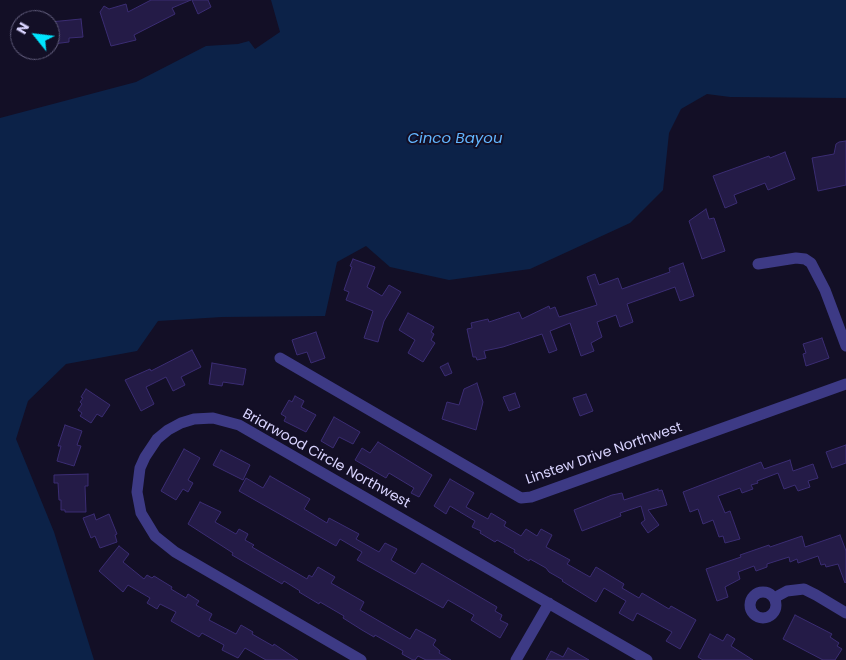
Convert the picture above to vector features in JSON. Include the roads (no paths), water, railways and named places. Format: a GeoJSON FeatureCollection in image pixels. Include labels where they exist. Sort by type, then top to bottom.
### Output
{"type":"FeatureCollection","features":[{"type":"Feature","properties":{"kind":"street"},"geometry":{"type":"LineString","coordinates":[[758,264],[796,258],[806,259],[811,263],[825,290],[846,346]]}},
{"type":"Feature","properties":{"kind":"street","name":"Linstew Drive Northwest"},"geometry":{"type":"LineString","coordinates":[[280,358],[521,498],[531,497],[846,384]]}},
{"type":"Feature","properties":{"kind":"street","name":"Briarwood Circle Northwest"},"geometry":{"type":"LineString","coordinates":[[361,660],[175,552],[154,536],[141,513],[137,492],[140,468],[144,457],[157,439],[180,423],[194,419],[214,418],[239,425],[646,660]]}},
{"type":"Feature","properties":{"kind":"street"},"geometry":{"type":"LineString","coordinates":[[774,598],[787,591],[804,589],[846,613]]}},
{"type":"Feature","properties":{"kind":"street"},"geometry":{"type":"LineString","coordinates":[[516,660],[549,603]]}},
{"type":"Feature","properties":{"kind":"water","name":"Cinco Bayou"},"geometry":{"type":"Polygon","coordinates":[[[271,0],[846,0],[846,98],[730,97],[707,94],[681,109],[669,133],[663,190],[630,223],[530,269],[449,280],[390,267],[366,246],[337,262],[325,316],[222,317],[158,321],[137,351],[66,364],[28,401],[16,439],[54,532],[94,660],[0,660],[0,118],[136,82],[206,46],[238,44],[249,41],[255,49],[280,32],[271,0]]]}}]}
